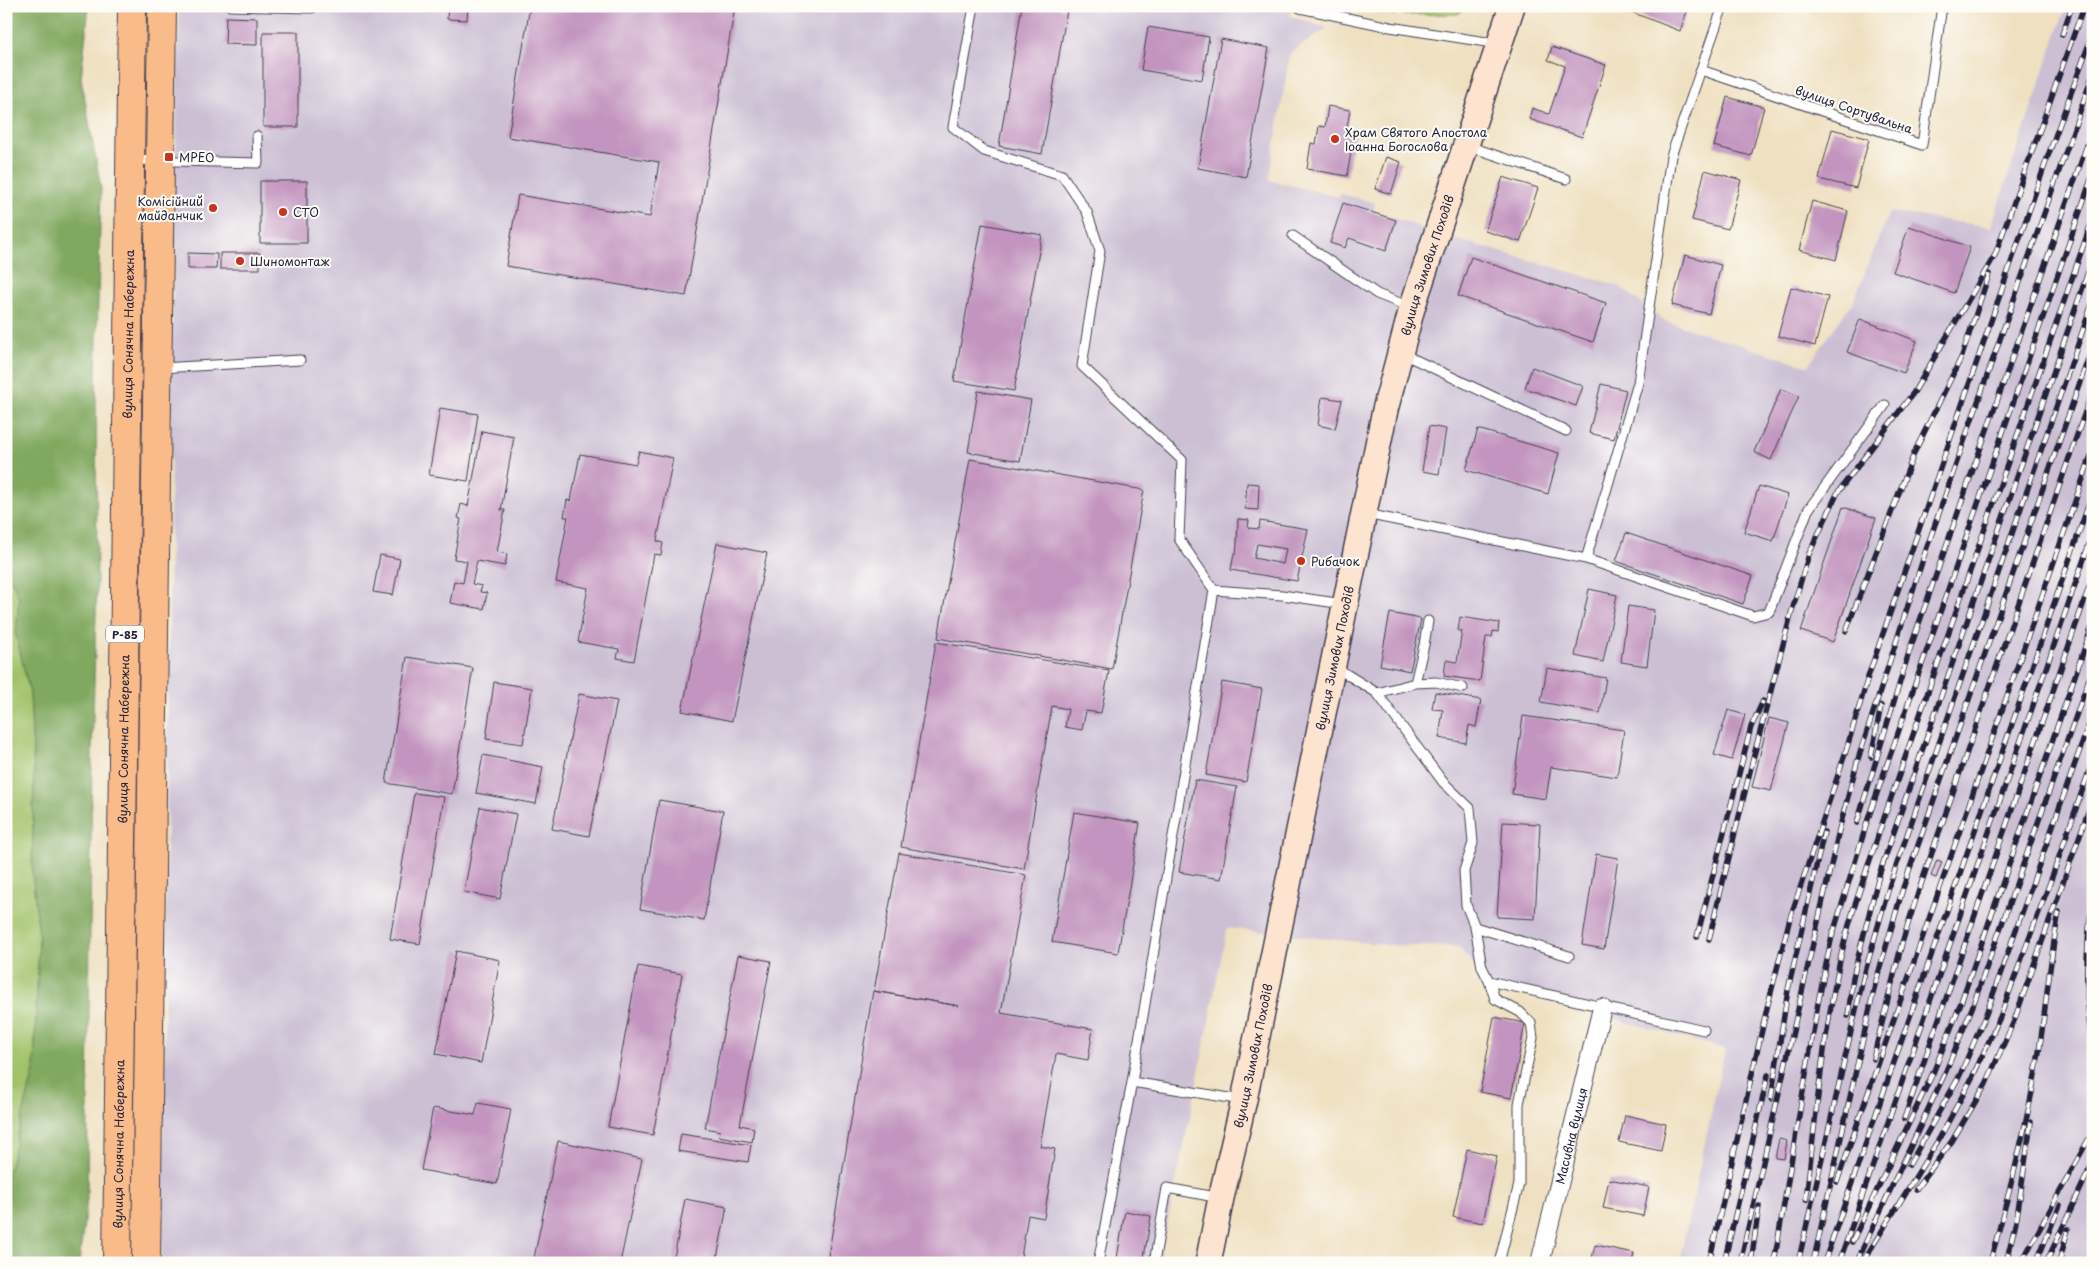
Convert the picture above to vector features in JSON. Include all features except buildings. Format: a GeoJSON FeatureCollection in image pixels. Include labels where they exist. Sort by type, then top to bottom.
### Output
{"type":"FeatureCollection","features":[{"type":"Feature","properties":{"kind":"main road","name":"вулиця Сонячна Набережна"},"geometry":{"type":"LineString","coordinates":[[117,1263],[132,6]]}},
{"type":"Feature","properties":{"kind":"main road","name":"Р-85"},"geometry":{"type":"LineString","coordinates":[[146,1263],[162,6]]}},
{"type":"Feature","properties":{"kind":"main road","name":"вулиця Зимових Походів"},"geometry":{"type":"LineString","coordinates":[[1208,1263],[1244,1100],[1334,667],[1385,410],[1412,308],[1512,6]]}},
{"type":"Feature","properties":{"kind":"street","name":"Масивна вулиця"},"geometry":{"type":"LineString","coordinates":[[1540,1263],[1602,1008]]}},
{"type":"Feature","properties":{"kind":"lane"},"geometry":{"type":"LineString","coordinates":[[230,6],[312,8]]}},
{"type":"Feature","properties":{"kind":"lane"},"geometry":{"type":"LineString","coordinates":[[974,6],[953,127],[984,151],[1062,175],[1087,212],[1100,251],[1082,366],[1182,460],[1179,539],[1214,590],[1132,1082],[1098,1263]]}},
{"type":"Feature","properties":{"kind":"lane"},"geometry":{"type":"LineString","coordinates":[[1586,559],[1638,382],[1671,156],[1723,6]]}},
{"type":"Feature","properties":{"kind":"lane","name":"вулиця Сортувальна"},"geometry":{"type":"LineString","coordinates":[[1701,70],[1922,145],[1942,6]]}},
{"type":"Feature","properties":{"kind":"lane"},"geometry":{"type":"LineString","coordinates":[[1300,8],[1390,27],[1499,44]]}},
{"type":"Feature","properties":{"kind":"lane"},"geometry":{"type":"LineString","coordinates":[[131,160],[258,163],[257,136]]}},
{"type":"Feature","properties":{"kind":"lane"},"geometry":{"type":"LineString","coordinates":[[1466,145],[1566,178]]}},
{"type":"Feature","properties":{"kind":"lane"},"geometry":{"type":"LineString","coordinates":[[1293,236],[1377,294],[1412,308]]}},
{"type":"Feature","properties":{"kind":"lane"},"geometry":{"type":"LineString","coordinates":[[1400,352],[1566,431]]}},
{"type":"Feature","properties":{"kind":"lane"},"geometry":{"type":"LineString","coordinates":[[157,369],[300,360]]}},
{"type":"Feature","properties":{"kind":"lane"},"geometry":{"type":"LineString","coordinates":[[1364,514],[1586,559],[1754,616],[1769,612],[1808,510],[1885,405]]}},
{"type":"Feature","properties":{"kind":"lane"},"geometry":{"type":"LineString","coordinates":[[1214,590],[1282,595],[1345,605]]}},
{"type":"Feature","properties":{"kind":"lane"},"geometry":{"type":"LineString","coordinates":[[1415,682],[1428,620]]}},
{"type":"Feature","properties":{"kind":"lane"},"geometry":{"type":"LineString","coordinates":[[1334,667],[1377,693],[1443,782],[1470,808],[1473,843],[1464,871],[1466,906],[1475,927],[1482,967],[1495,999],[1520,1012],[1532,1023],[1533,1038],[1518,1104],[1518,1184],[1499,1263]]}},
{"type":"Feature","properties":{"kind":"lane"},"geometry":{"type":"LineString","coordinates":[[1377,693],[1415,682],[1436,682],[1463,688]]}},
{"type":"Feature","properties":{"kind":"lane"},"geometry":{"type":"LineString","coordinates":[[1475,927],[1569,956]]}},
{"type":"Feature","properties":{"kind":"lane"},"geometry":{"type":"LineString","coordinates":[[1489,981],[1704,1030]]}},
{"type":"Feature","properties":{"kind":"lane"},"geometry":{"type":"LineString","coordinates":[[1132,1082],[1244,1100]]}},
{"type":"Feature","properties":{"kind":"lane"},"geometry":{"type":"LineString","coordinates":[[1154,1263],[1167,1188],[1221,1198]]}},
{"type":"Feature","properties":{"kind":"shaded area"},"geometry":{"type":"Polygon","coordinates":[[[179,6],[1292,6],[1290,16],[1327,28],[1290,53],[1269,180],[1339,197],[1341,194],[1375,203],[1373,211],[1448,237],[1619,286],[1664,321],[1808,366],[1854,300],[1889,212],[1991,227],[2066,6],[2093,6],[2093,1263],[1679,1263],[1725,1049],[1489,984],[1459,947],[1387,945],[1227,928],[1159,1263],[162,1263],[172,366],[179,6]]]}},
{"type":"Feature","properties":{"kind":"green space"},"geometry":{"type":"Polygon","coordinates":[[[6,6],[89,6],[81,78],[101,188],[96,379],[97,581],[92,753],[87,1199],[79,1263],[6,1263],[6,1181],[34,1071],[39,935],[32,871],[34,772],[30,694],[16,635],[19,598],[6,567],[6,6]]]}},
{"type":"Feature","properties":{"kind":"green space"},"geometry":{"type":"Polygon","coordinates":[[[1351,6],[1396,6],[1394,15],[1351,6]]]}},
{"type":"Feature","properties":{"kind":"green space"},"geometry":{"type":"Polygon","coordinates":[[[1405,6],[1469,6],[1458,14],[1403,15],[1405,6]]]}},
{"type":"Feature","properties":{"kind":"green space"},"geometry":{"type":"Polygon","coordinates":[[[6,567],[19,598],[16,635],[30,694],[34,772],[32,871],[39,935],[34,1071],[6,1181],[6,567]]]}},
{"type":"Feature","properties":{"kind":"railway"},"geometry":{"type":"LineString","coordinates":[[2062,35],[2072,6]]}},
{"type":"Feature","properties":{"kind":"railway"},"geometry":{"type":"LineString","coordinates":[[1709,939],[1754,755],[1791,614],[1809,554],[1838,492],[1914,392],[1995,255],[2084,6]]}},
{"type":"Feature","properties":{"kind":"railway"},"geometry":{"type":"LineString","coordinates":[[1709,1263],[1767,1008],[1790,918],[1845,754],[1869,674],[2049,153],[2093,33]]}},
{"type":"Feature","properties":{"kind":"railway"},"geometry":{"type":"LineString","coordinates":[[1740,1263],[1839,830],[1858,759],[1926,550],[2093,74]]}},
{"type":"Feature","properties":{"kind":"railway"},"geometry":{"type":"LineString","coordinates":[[1857,823],[1910,649],[2093,128]]}},
{"type":"Feature","properties":{"kind":"railway"},"geometry":{"type":"LineString","coordinates":[[1832,937],[1869,816],[2093,174]]}},
{"type":"Feature","properties":{"kind":"railway"},"geometry":{"type":"LineString","coordinates":[[1806,1200],[1819,1085],[1832,999],[1852,913],[2093,218]]}},
{"type":"Feature","properties":{"kind":"railway"},"geometry":{"type":"LineString","coordinates":[[1848,1016],[1853,977],[1879,875],[2093,258]]}},
{"type":"Feature","properties":{"kind":"railway"},"geometry":{"type":"LineString","coordinates":[[1846,631],[1915,451],[1962,356],[1989,274]]}},
{"type":"Feature","properties":{"kind":"railway"},"geometry":{"type":"LineString","coordinates":[[1798,1263],[1863,979],[1890,884],[2093,301]]}},
{"type":"Feature","properties":{"kind":"railway"},"geometry":{"type":"LineString","coordinates":[[1813,1263],[1875,985],[1903,888],[2093,345]]}},
{"type":"Feature","properties":{"kind":"railway"},"geometry":{"type":"LineString","coordinates":[[1873,1059],[1902,943],[1918,893],[2093,389]]}},
{"type":"Feature","properties":{"kind":"railway"},"geometry":{"type":"LineString","coordinates":[[1837,1182],[2093,450]]}},
{"type":"Feature","properties":{"kind":"railway"},"geometry":{"type":"LineString","coordinates":[[1824,1263],[2093,492]]}},
{"type":"Feature","properties":{"kind":"railway"},"geometry":{"type":"LineString","coordinates":[[1839,1263],[2093,533]]}},
{"type":"Feature","properties":{"kind":"railway"},"geometry":{"type":"LineString","coordinates":[[1904,1119],[2093,576]]}},
{"type":"Feature","properties":{"kind":"railway"},"geometry":{"type":"LineString","coordinates":[[1852,1242],[1933,1073],[1959,1008],[2093,624]]}},
{"type":"Feature","properties":{"kind":"railway"},"geometry":{"type":"LineString","coordinates":[[1856,1263],[1946,1071],[1972,1008],[2093,668]]}},
{"type":"Feature","properties":{"kind":"railway"},"geometry":{"type":"LineString","coordinates":[[1697,937],[1751,727],[1763,701]]}},
{"type":"Feature","properties":{"kind":"railway"},"geometry":{"type":"LineString","coordinates":[[1871,757],[1881,706]]}},
{"type":"Feature","properties":{"kind":"railway"},"geometry":{"type":"LineString","coordinates":[[1909,1165],[1960,1075],[1986,1014],[2093,713]]}},
{"type":"Feature","properties":{"kind":"railway"},"geometry":{"type":"LineString","coordinates":[[1862,1263],[1939,1139],[1972,1078],[2000,1017],[2093,760]]}},
{"type":"Feature","properties":{"kind":"railway"},"geometry":{"type":"LineString","coordinates":[[1916,1189],[1952,1141],[1986,1084],[2014,1021],[2093,798]]}},
{"type":"Feature","properties":{"kind":"railway"},"geometry":{"type":"LineString","coordinates":[[1771,1099],[1788,990],[1824,832]]}},
{"type":"Feature","properties":{"kind":"railway"},"geometry":{"type":"LineString","coordinates":[[2093,898],[2087,956],[2088,1015],[2093,1053]]}},
{"type":"Feature","properties":{"kind":"railway"},"geometry":{"type":"LineString","coordinates":[[1990,1263],[2024,1132],[2039,1052],[2059,912]]}},
{"type":"Feature","properties":{"kind":"railway"},"geometry":{"type":"LineString","coordinates":[[1774,1263],[1818,1003],[1833,931]]}},
{"type":"Feature","properties":{"kind":"railway"},"geometry":{"type":"LineString","coordinates":[[1724,1263],[1768,1075]]}},
{"type":"Feature","properties":{"kind":"railway"},"geometry":{"type":"LineString","coordinates":[[2006,1263],[2017,1217],[2031,1122]]}},
{"type":"Feature","properties":{"kind":"railway"},"geometry":{"type":"LineString","coordinates":[[2021,1263],[2092,1133]]}},
{"type":"Feature","properties":{"kind":"railway"},"geometry":{"type":"LineString","coordinates":[[2046,1263],[2093,1162]]}},
{"type":"Feature","properties":{"kind":"railway"},"geometry":{"type":"LineString","coordinates":[[2036,1263],[2060,1205]]}},
{"type":"Feature","properties":{"kind":"railway"},"geometry":{"type":"LineString","coordinates":[[1751,1263],[1759,1206]]}},
{"type":"Feature","properties":{"kind":"railway"},"geometry":{"type":"LineString","coordinates":[[2059,1263],[2068,1229]]}},
{"type":"Feature","properties":{"kind":"place","name":"Храм Святого Апостола Іоанна Богослова"},"geometry":{"type":"Point","coordinates":[1335,139]}},
{"type":"Feature","properties":{"kind":"place","name":"МРЕО"},"geometry":{"type":"Point","coordinates":[169,157]}},
{"type":"Feature","properties":{"kind":"place","name":"Комісійний майданчик"},"geometry":{"type":"Point","coordinates":[213,208]}},
{"type":"Feature","properties":{"kind":"place","name":"СТО"},"geometry":{"type":"Point","coordinates":[283,212]}},
{"type":"Feature","properties":{"kind":"place","name":"Шиномонтаж"},"geometry":{"type":"Point","coordinates":[240,261]}},
{"type":"Feature","properties":{"kind":"place","name":"Рибачок"},"geometry":{"type":"Point","coordinates":[1301,561]}}]}
